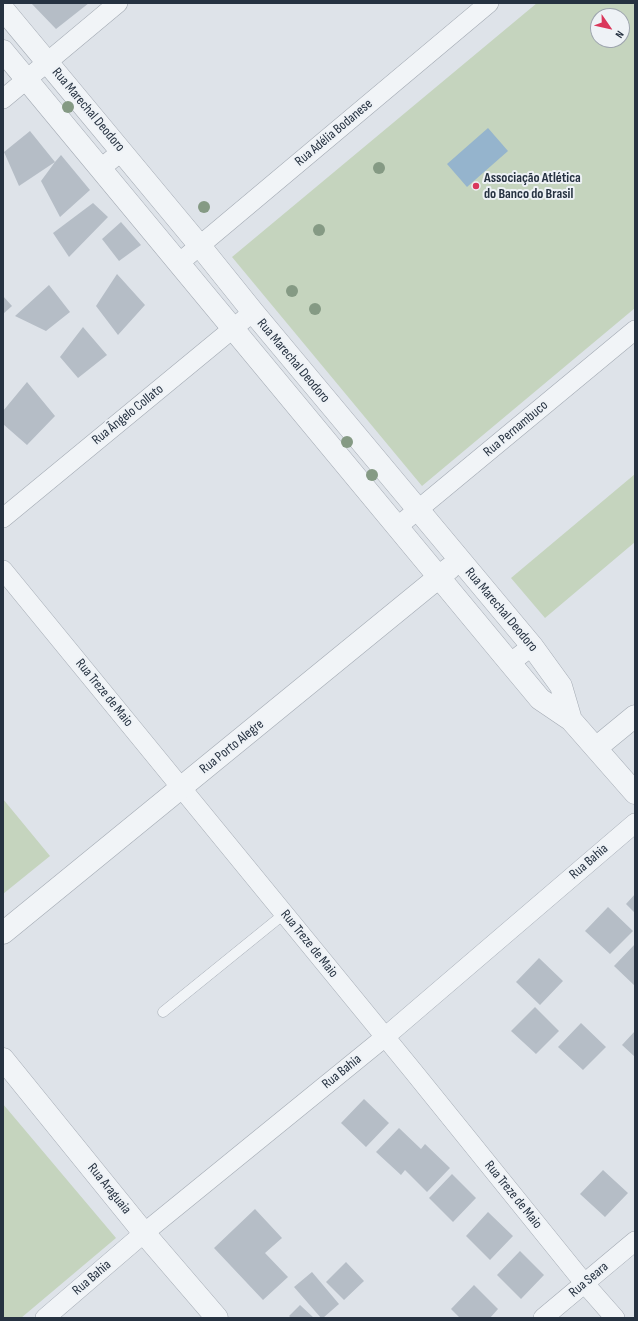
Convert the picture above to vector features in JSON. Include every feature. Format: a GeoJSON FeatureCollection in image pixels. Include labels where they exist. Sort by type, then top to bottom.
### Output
{"type":"FeatureCollection","features":[{"type":"Feature","properties":{"kind":"street"},"geometry":{"type":"LineString","coordinates":[[3,99],[118,3]]}},
{"type":"Feature","properties":{"kind":"street","name":"Rua Adélia Bodanese"},"geometry":{"type":"LineString","coordinates":[[179,263],[477,7]]}},
{"type":"Feature","properties":{"kind":"street","name":"Rua Marechal Deodoro"},"geometry":{"type":"LineString","coordinates":[[3,9],[122,151],[340,417],[532,646],[560,686],[571,720]]}},
{"type":"Feature","properties":{"kind":"street","name":"Rua Marechal Deodoro"},"geometry":{"type":"LineString","coordinates":[[3,51],[540,699],[571,720],[635,793]]}},
{"type":"Feature","properties":{"kind":"street"},"geometry":{"type":"LineString","coordinates":[[100,168],[122,151]]}},
{"type":"Feature","properties":{"kind":"street","name":"Rua Ângelo Collato"},"geometry":{"type":"LineString","coordinates":[[3,518],[253,312]]}},
{"type":"Feature","properties":{"kind":"street","name":"Rua Pernambuco"},"geometry":{"type":"LineString","coordinates":[[397,527],[635,330]]}},
{"type":"Feature","properties":{"kind":"street"},"geometry":{"type":"LineString","coordinates":[[320,434],[340,417]]}},
{"type":"Feature","properties":{"kind":"street","name":"Rua Porto Alegre"},"geometry":{"type":"LineString","coordinates":[[3,933],[460,560]]}},
{"type":"Feature","properties":{"kind":"street","name":"Rua Treze de Maio"},"geometry":{"type":"LineString","coordinates":[[3,570],[585,1284],[615,1318]]}},
{"type":"Feature","properties":{"kind":"street"},"geometry":{"type":"LineString","coordinates":[[510,663],[532,646]]}},
{"type":"Feature","properties":{"kind":"street"},"geometry":{"type":"LineString","coordinates":[[596,748],[635,716]]}},
{"type":"Feature","properties":{"kind":"street","name":"Rua Bahia"},"geometry":{"type":"LineString","coordinates":[[45,1318],[144,1233],[385,1037],[635,822]]}},
{"type":"Feature","properties":{"kind":"street","name":"Rua Araguaia"},"geometry":{"type":"LineString","coordinates":[[3,1059],[144,1233],[217,1318]]}},
{"type":"Feature","properties":{"kind":"street","name":"Rua Seara"},"geometry":{"type":"LineString","coordinates":[[544,1318],[635,1241]]}},
{"type":"Feature","properties":{"kind":"lane"},"geometry":{"type":"LineString","coordinates":[[163,1012],[284,914]]}},
{"type":"Feature","properties":{"kind":"green space","name":"Associação Atlética do Banco do Brasil"},"geometry":{"type":"Polygon","coordinates":[[[537,3],[635,3],[635,308],[422,486],[232,257],[537,3]]]}},
{"type":"Feature","properties":{"kind":"green space"},"geometry":{"type":"Polygon","coordinates":[[[635,474],[635,542],[545,618],[511,578],[635,474]]]}},
{"type":"Feature","properties":{"kind":"green space"},"geometry":{"type":"Polygon","coordinates":[[[3,799],[50,856],[3,894],[3,799]]]}},
{"type":"Feature","properties":{"kind":"green space"},"geometry":{"type":"Polygon","coordinates":[[[3,1104],[116,1238],[21,1318],[3,1318],[3,1104]]]}},
{"type":"Feature","properties":{"kind":"water"},"geometry":{"type":"Polygon","coordinates":[[[488,128],[508,151],[467,187],[447,164],[488,128]]]}},
{"type":"Feature","properties":{"kind":"building"},"geometry":{"type":"Polygon","coordinates":[[[31,3],[89,3],[56,29],[31,3]]]}},
{"type":"Feature","properties":{"kind":"building"},"geometry":{"type":"Polygon","coordinates":[[[30,131],[55,162],[19,186],[4,152],[30,131]]]}},
{"type":"Feature","properties":{"kind":"building"},"geometry":{"type":"Polygon","coordinates":[[[61,155],[90,190],[60,217],[41,181],[61,155]]]}},
{"type":"Feature","properties":{"kind":"building"},"geometry":{"type":"Polygon","coordinates":[[[93,203],[108,217],[69,257],[53,233],[93,203]]]}},
{"type":"Feature","properties":{"kind":"building"},"geometry":{"type":"Polygon","coordinates":[[[121,222],[141,245],[119,261],[102,239],[121,222]]]}},
{"type":"Feature","properties":{"kind":"building"},"geometry":{"type":"Polygon","coordinates":[[[117,274],[145,305],[118,335],[96,306],[117,274]]]}},
{"type":"Feature","properties":{"kind":"building"},"geometry":{"type":"Polygon","coordinates":[[[49,285],[70,312],[46,331],[15,316],[49,285]]]}},
{"type":"Feature","properties":{"kind":"building"},"geometry":{"type":"Polygon","coordinates":[[[3,296],[12,306],[3,314],[3,296]]]}},
{"type":"Feature","properties":{"kind":"building"},"geometry":{"type":"Polygon","coordinates":[[[83,327],[107,355],[78,378],[60,357],[83,327]]]}},
{"type":"Feature","properties":{"kind":"building"},"geometry":{"type":"Polygon","coordinates":[[[27,382],[55,416],[27,445],[3,424],[3,411],[27,382]]]}},
{"type":"Feature","properties":{"kind":"building"},"geometry":{"type":"Polygon","coordinates":[[[635,894],[635,913],[626,904],[635,894]]]}},
{"type":"Feature","properties":{"kind":"building"},"geometry":{"type":"Polygon","coordinates":[[[608,907],[633,931],[610,954],[585,931],[608,907]]]}},
{"type":"Feature","properties":{"kind":"building"},"geometry":{"type":"Polygon","coordinates":[[[635,944],[635,986],[614,966],[635,944]]]}},
{"type":"Feature","properties":{"kind":"building"},"geometry":{"type":"Polygon","coordinates":[[[539,958],[563,981],[540,1005],[516,982],[539,958]]]}},
{"type":"Feature","properties":{"kind":"building"},"geometry":{"type":"Polygon","coordinates":[[[535,1007],[559,1031],[536,1054],[511,1031],[535,1007]]]}},
{"type":"Feature","properties":{"kind":"building"},"geometry":{"type":"Polygon","coordinates":[[[581,1023],[606,1047],[583,1070],[558,1047],[581,1023]]]}},
{"type":"Feature","properties":{"kind":"building"},"geometry":{"type":"Polygon","coordinates":[[[635,1031],[635,1057],[622,1045],[635,1031]]]}},
{"type":"Feature","properties":{"kind":"building"},"geometry":{"type":"Polygon","coordinates":[[[364,1099],[389,1123],[366,1147],[341,1123],[364,1099]]]}},
{"type":"Feature","properties":{"kind":"building"},"geometry":{"type":"Polygon","coordinates":[[[399,1128],[421,1149],[425,1144],[450,1168],[427,1192],[405,1170],[401,1175],[376,1152],[399,1128]]]}},
{"type":"Feature","properties":{"kind":"building"},"geometry":{"type":"Polygon","coordinates":[[[603,1170],[628,1193],[605,1217],[580,1194],[603,1170]]]}},
{"type":"Feature","properties":{"kind":"building"},"geometry":{"type":"Polygon","coordinates":[[[452,1174],[476,1198],[453,1222],[429,1198],[452,1174]]]}},
{"type":"Feature","properties":{"kind":"building"},"geometry":{"type":"Polygon","coordinates":[[[255,1209],[282,1238],[265,1253],[288,1277],[263,1300],[214,1248],[255,1209]]]}},
{"type":"Feature","properties":{"kind":"building"},"geometry":{"type":"Polygon","coordinates":[[[488,1212],[513,1236],[490,1260],[466,1236],[488,1212]]]}},
{"type":"Feature","properties":{"kind":"building"},"geometry":{"type":"Polygon","coordinates":[[[520,1251],[544,1275],[521,1299],[497,1275],[520,1251]]]}},
{"type":"Feature","properties":{"kind":"building"},"geometry":{"type":"Polygon","coordinates":[[[346,1262],[364,1281],[344,1300],[326,1282],[346,1262]]]}},
{"type":"Feature","properties":{"kind":"building"},"geometry":{"type":"Polygon","coordinates":[[[312,1272],[339,1304],[323,1318],[321,1318],[294,1287],[312,1272]]]}},
{"type":"Feature","properties":{"kind":"building"},"geometry":{"type":"Polygon","coordinates":[[[474,1285],[498,1309],[490,1318],[460,1318],[451,1309],[474,1285]]]}},
{"type":"Feature","properties":{"kind":"building"},"geometry":{"type":"Polygon","coordinates":[[[300,1305],[314,1318],[291,1318],[289,1316],[300,1305]]]}},
{"type":"Feature","properties":{"kind":"place","name":"Associação Atlética do Banco do Brasil"},"geometry":{"type":"Point","coordinates":[476,186]}}]}
